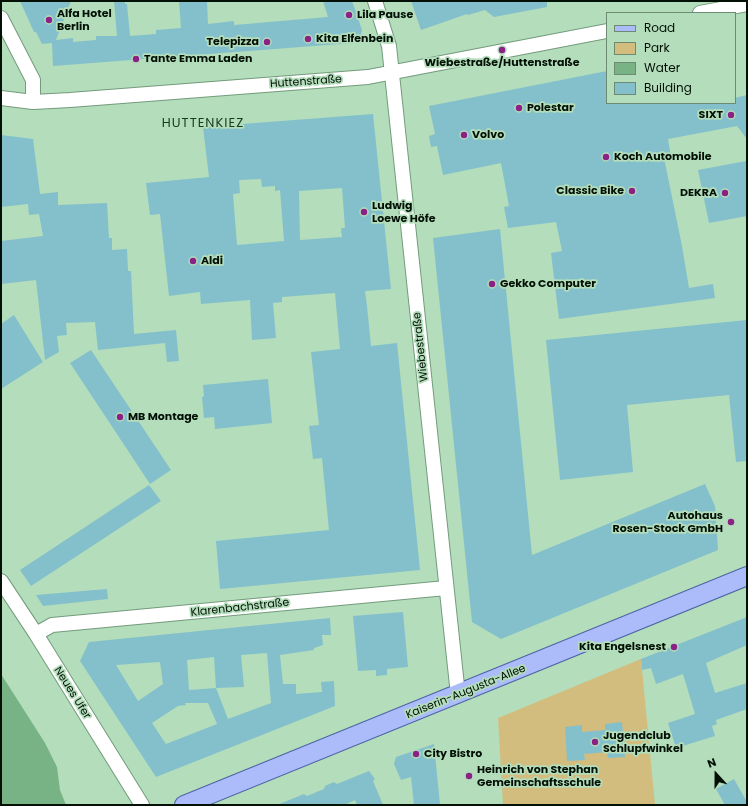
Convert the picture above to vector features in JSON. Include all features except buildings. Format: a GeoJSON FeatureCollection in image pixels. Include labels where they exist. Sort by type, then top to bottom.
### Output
{"type":"FeatureCollection","features":[{"type":"Feature","properties":{"kind":"main road","name":"Kaiserin-Augusta-Allee"},"geometry":{"type":"LineString","coordinates":[[184,805],[458,695],[747,576]]}},
{"type":"Feature","properties":{"kind":"street","name":"Wiebestraße"},"geometry":{"type":"LineString","coordinates":[[375,1],[389,46],[458,695]]}},
{"type":"Feature","properties":{"kind":"street"},"geometry":{"type":"LineString","coordinates":[[705,12],[747,4]]}},
{"type":"Feature","properties":{"kind":"street"},"geometry":{"type":"LineString","coordinates":[[1,18],[33,80],[33,102]]}},
{"type":"Feature","properties":{"kind":"street","name":"Huttenstraße"},"geometry":{"type":"LineString","coordinates":[[1,98],[33,102],[117,97],[344,79],[392,73],[606,31]]}},
{"type":"Feature","properties":{"kind":"street","name":"Neues Ufer"},"geometry":{"type":"LineString","coordinates":[[1,581],[36,634],[142,805]]}},
{"type":"Feature","properties":{"kind":"street","name":"Klarenbachstraße"},"geometry":{"type":"LineString","coordinates":[[36,634],[52,625],[446,588]]}},
{"type":"Feature","properties":{"kind":"green space"},"geometry":{"type":"Polygon","coordinates":[[[641,659],[655,805],[503,805],[498,718],[641,659]]]}},
{"type":"Feature","properties":{"kind":"water"},"geometry":{"type":"Polygon","coordinates":[[[1,674],[45,743],[57,767],[60,790],[66,805],[1,805],[1,674]]]}},
{"type":"Feature","properties":{"kind":"place","name":"Lila Pause"},"geometry":{"type":"Point","coordinates":[349,15]}},
{"type":"Feature","properties":{"kind":"place","name":"Alfa Hotel Berlin"},"geometry":{"type":"Point","coordinates":[49,20]}},
{"type":"Feature","properties":{"kind":"place","name":"Kita Elfenbein"},"geometry":{"type":"Point","coordinates":[308,39]}},
{"type":"Feature","properties":{"kind":"place","name":"Telepizza"},"geometry":{"type":"Point","coordinates":[267,42]}},
{"type":"Feature","properties":{"kind":"place","name":"Wiebestraße/Huttenstraße"},"geometry":{"type":"Point","coordinates":[502,50]}},
{"type":"Feature","properties":{"kind":"place","name":"Tante Emma Laden"},"geometry":{"type":"Point","coordinates":[136,59]}},
{"type":"Feature","properties":{"kind":"place","name":"Polestar"},"geometry":{"type":"Point","coordinates":[519,108]}},
{"type":"Feature","properties":{"kind":"place","name":"SIXT"},"geometry":{"type":"Point","coordinates":[731,115]}},
{"type":"Feature","properties":{"kind":"place","name":"Volvo"},"geometry":{"type":"Point","coordinates":[464,135]}},
{"type":"Feature","properties":{"kind":"place","name":"Koch Automobile"},"geometry":{"type":"Point","coordinates":[606,157]}},
{"type":"Feature","properties":{"kind":"place","name":"Classic Bike"},"geometry":{"type":"Point","coordinates":[632,191]}},
{"type":"Feature","properties":{"kind":"place","name":"DEKRA"},"geometry":{"type":"Point","coordinates":[725,193]}},
{"type":"Feature","properties":{"kind":"place","name":"Ludwig Loewe Höfe"},"geometry":{"type":"Point","coordinates":[364,212]}},
{"type":"Feature","properties":{"kind":"place","name":"Aldi"},"geometry":{"type":"Point","coordinates":[193,261]}},
{"type":"Feature","properties":{"kind":"place","name":"Gekko Computer"},"geometry":{"type":"Point","coordinates":[492,284]}},
{"type":"Feature","properties":{"kind":"place","name":"MB Montage"},"geometry":{"type":"Point","coordinates":[120,417]}},
{"type":"Feature","properties":{"kind":"place","name":"Autohaus Rosen-Stock GmbH"},"geometry":{"type":"Point","coordinates":[731,522]}},
{"type":"Feature","properties":{"kind":"place","name":"Kita Engelsnest"},"geometry":{"type":"Point","coordinates":[674,647]}},
{"type":"Feature","properties":{"kind":"place","name":"Jugendclub Schlupfwinkel"},"geometry":{"type":"Point","coordinates":[595,742]}},
{"type":"Feature","properties":{"kind":"place","name":"City Bistro"},"geometry":{"type":"Point","coordinates":[416,754]}},
{"type":"Feature","properties":{"kind":"place","name":"Heinrich von Stephan Gemeinschaftsschule"},"geometry":{"type":"Point","coordinates":[469,776]}},
{"type":"Feature","properties":{"kind":"district","name":"HUTTENKIEZ"},"geometry":{"type":"Point","coordinates":[203,124]}}]}
